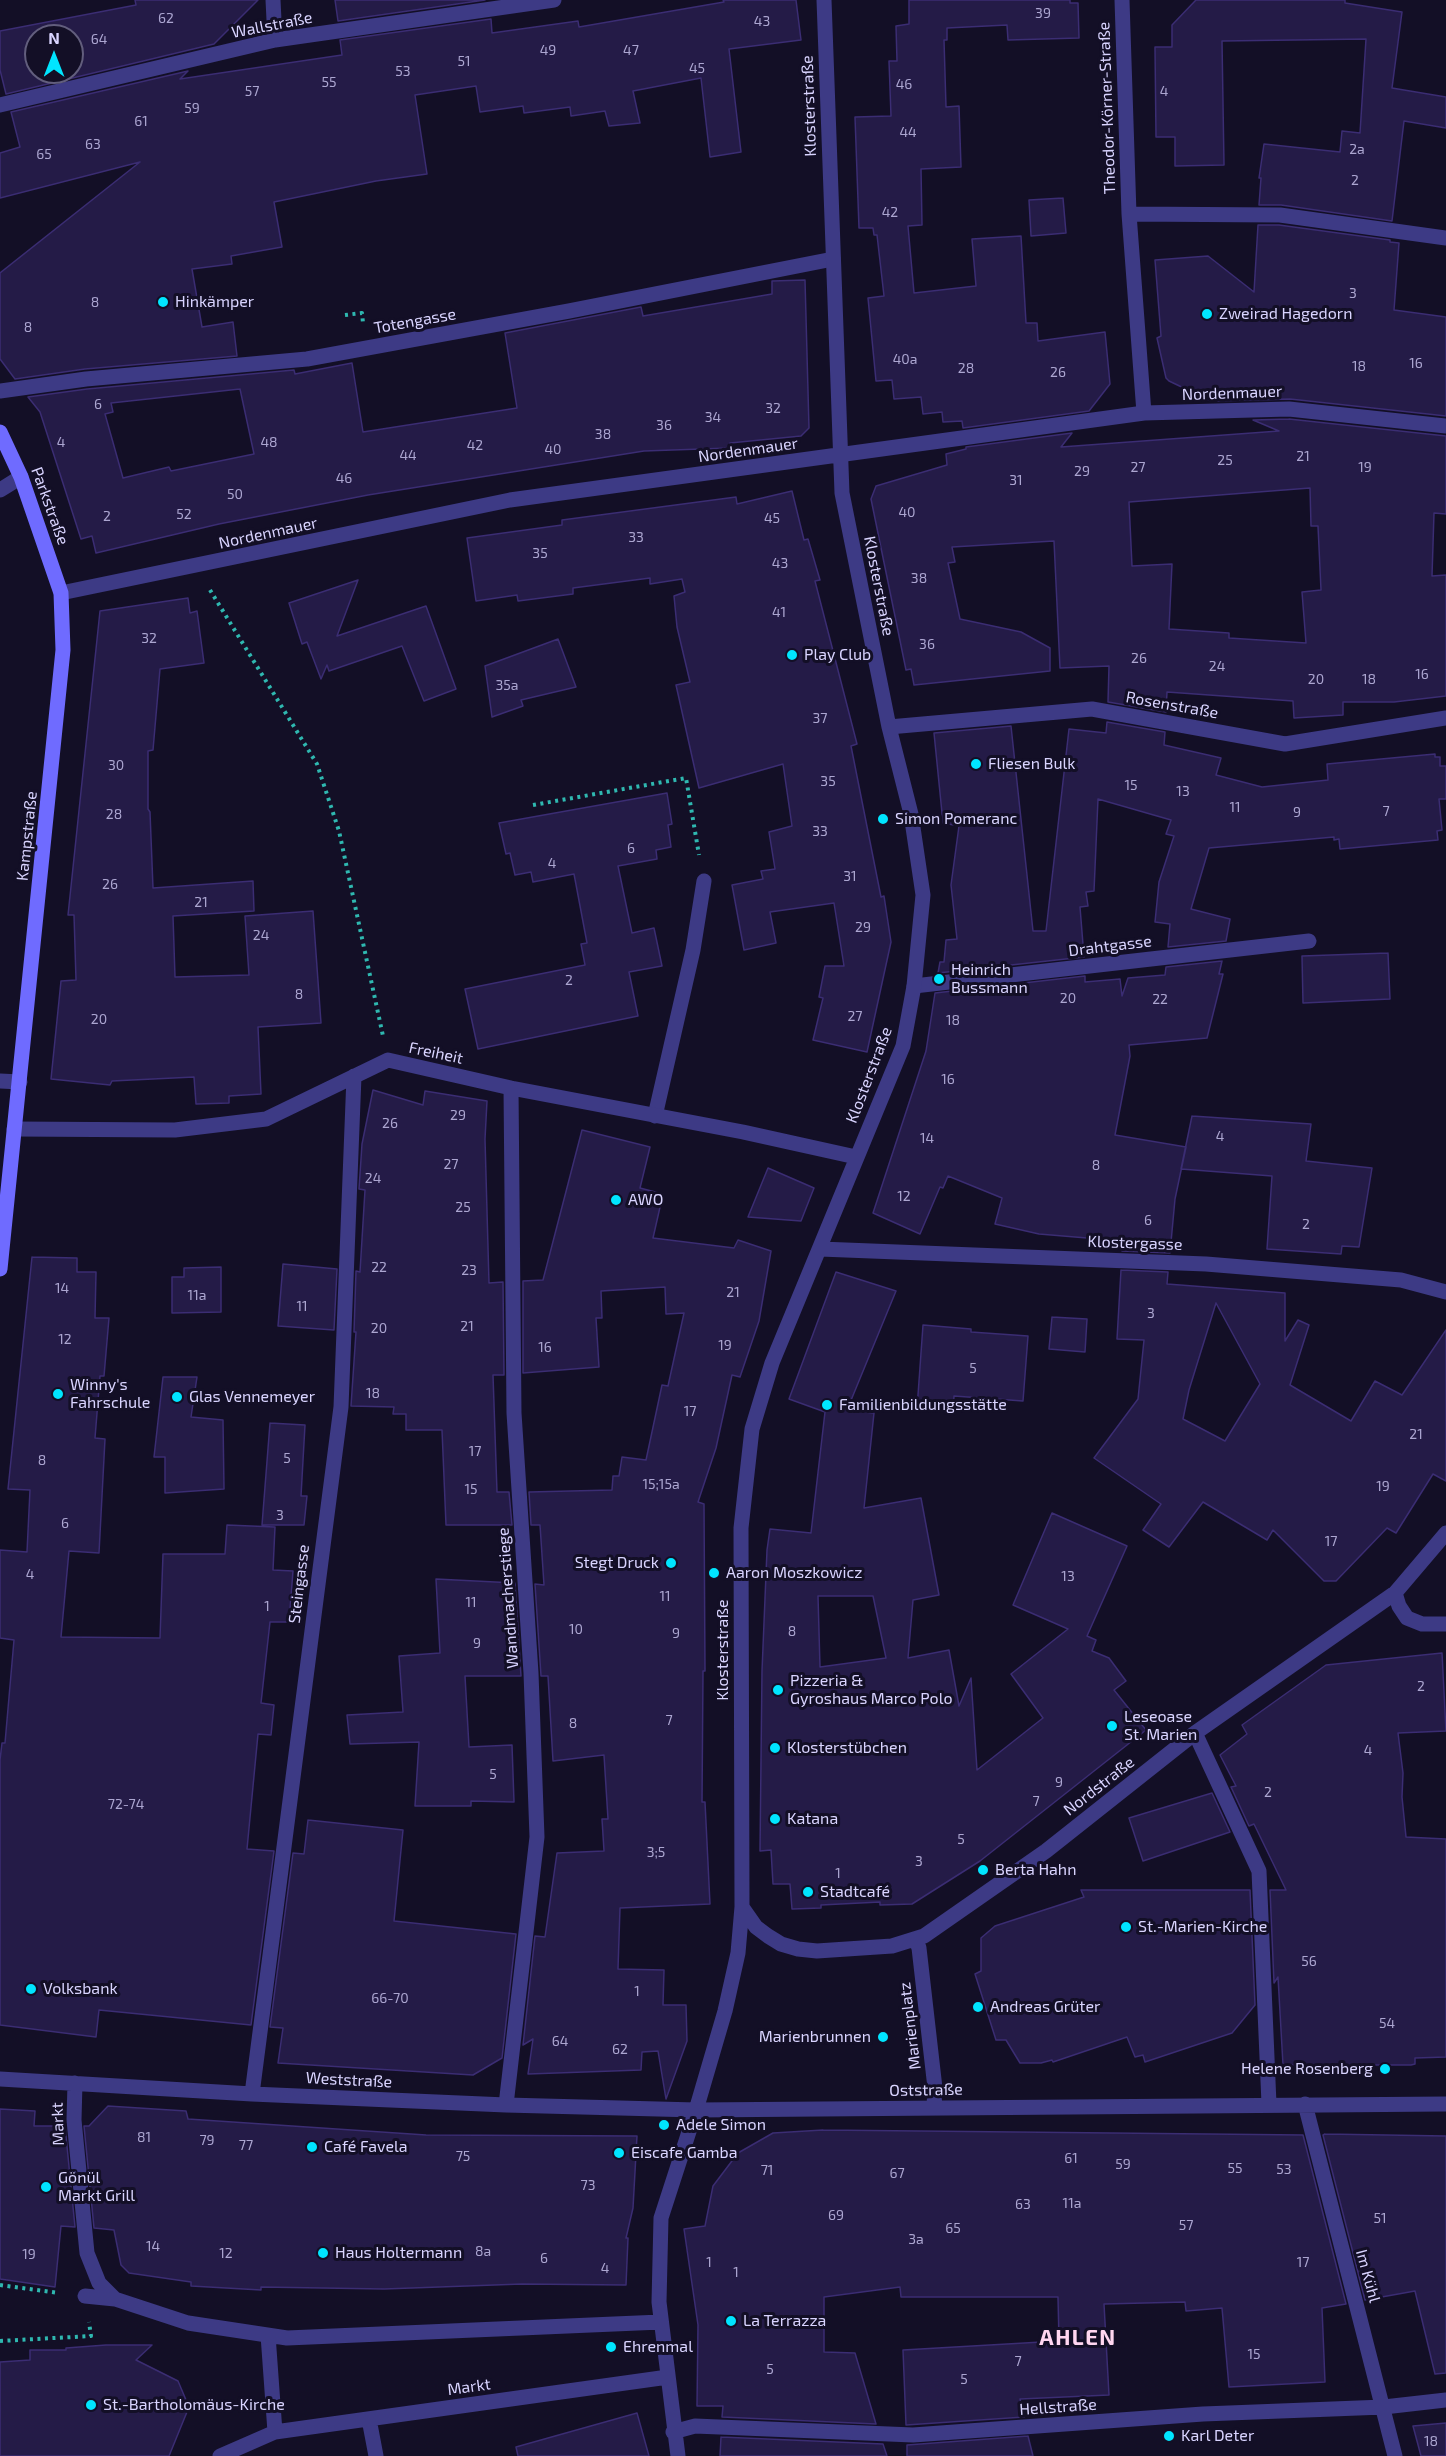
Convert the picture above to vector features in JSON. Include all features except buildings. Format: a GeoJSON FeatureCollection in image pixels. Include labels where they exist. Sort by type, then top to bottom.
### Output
{"type":"FeatureCollection","features":[{"type":"Feature","properties":{"kind":"street"},"geometry":{"type":"LineString","coordinates":[[273,0],[275,40]]}},
{"type":"Feature","properties":{"kind":"street","name":"Wallstraße"},"geometry":{"type":"LineString","coordinates":[[0,105],[275,40],[554,0]]}},
{"type":"Feature","properties":{"kind":"street","name":"Klosterstraße"},"geometry":{"type":"LineString","coordinates":[[696,2110],[738,1953],[742,1907],[741,1528],[751,1440],[772,1363],[903,1046],[914,986],[922,895],[911,814],[889,727],[842,493],[824,0]]}},
{"type":"Feature","properties":{"kind":"street","name":"Theodor-Körner-Straße"},"geometry":{"type":"LineString","coordinates":[[1122,0],[1129,214],[1144,413]]}},
{"type":"Feature","properties":{"kind":"street","name":"Theodor-Körner-Straße"},"geometry":{"type":"LineString","coordinates":[[1129,214],[1280,215],[1446,238]]}},
{"type":"Feature","properties":{"kind":"street","name":"Totengasse"},"geometry":{"type":"LineString","coordinates":[[0,391],[86,379],[307,358],[569,311],[833,259]]}},
{"type":"Feature","properties":{"kind":"street","name":"Nordenmauer"},"geometry":{"type":"LineString","coordinates":[[61,593],[196,567],[510,500],[1144,413],[1289,409],[1446,426]]}},
{"type":"Feature","properties":{"kind":"street","name":"Parkstraße"},"geometry":{"type":"LineString","coordinates":[[0,432],[21,477],[61,593]]}},
{"type":"Feature","properties":{"kind":"street"},"geometry":{"type":"LineString","coordinates":[[0,489],[21,477]]}},
{"type":"Feature","properties":{"kind":"street","name":"Kampstraße"},"geometry":{"type":"LineString","coordinates":[[0,1269],[63,650],[61,593]]}},
{"type":"Feature","properties":{"kind":"street","name":"Rosenstraße"},"geometry":{"type":"LineString","coordinates":[[889,727],[1092,709],[1285,744],[1446,718]]}},
{"type":"Feature","properties":{"kind":"street"},"geometry":{"type":"LineString","coordinates":[[655,1116],[693,950],[704,881]]}},
{"type":"Feature","properties":{"kind":"street","name":"Drahtgasse"},"geometry":{"type":"LineString","coordinates":[[914,986],[1309,941]]}},
{"type":"Feature","properties":{"kind":"street","name":"Freiheit"},"geometry":{"type":"LineString","coordinates":[[14,1129],[175,1130],[266,1119],[388,1060],[511,1088],[856,1157]]}},
{"type":"Feature","properties":{"kind":"street","name":"Steingasse"},"geometry":{"type":"LineString","coordinates":[[252,2094],[340,1407],[354,1076]]}},
{"type":"Feature","properties":{"kind":"street"},"geometry":{"type":"LineString","coordinates":[[0,1081],[20,1082]]}},
{"type":"Feature","properties":{"kind":"street","name":"Wandmacherstiege"},"geometry":{"type":"LineString","coordinates":[[506,2105],[537,1837],[531,1672],[513,1413],[511,1088]]}},
{"type":"Feature","properties":{"kind":"street","name":"Klostergasse"},"geometry":{"type":"LineString","coordinates":[[820,1249],[1206,1264],[1401,1280],[1446,1292]]}},
{"type":"Feature","properties":{"kind":"street","name":"Nordstraße"},"geometry":{"type":"LineString","coordinates":[[742,1907],[756,1927],[781,1944],[798,1949],[817,1951],[853,1949],[892,1946],[916,1940],[1046,1851],[1195,1733],[1395,1593],[1446,1533]]}},
{"type":"Feature","properties":{"kind":"street"},"geometry":{"type":"LineString","coordinates":[[1395,1593],[1399,1606],[1407,1618],[1422,1624],[1446,1624]]}},
{"type":"Feature","properties":{"kind":"street"},"geometry":{"type":"LineString","coordinates":[[1195,1733],[1259,1871],[1269,2104]]}},
{"type":"Feature","properties":{"kind":"street","name":"Marienplatz"},"geometry":{"type":"LineString","coordinates":[[916,1940],[919,1948],[935,2088],[934,2107]]}},
{"type":"Feature","properties":{"kind":"street","name":"Weststraße"},"geometry":{"type":"LineString","coordinates":[[0,2079],[252,2094],[506,2105],[696,2110]]}},
{"type":"Feature","properties":{"kind":"street","name":"Markt"},"geometry":{"type":"LineString","coordinates":[[75,2083],[74,2120],[87,2253],[99,2283],[114,2300]]}},
{"type":"Feature","properties":{"kind":"street","name":"Im Kühl"},"geometry":{"type":"LineString","coordinates":[[1305,2104],[1395,2456]]}},
{"type":"Feature","properties":{"kind":"street","name":"Oststraße"},"geometry":{"type":"LineString","coordinates":[[696,2110],[1446,2104]]}},
{"type":"Feature","properties":{"kind":"street"},"geometry":{"type":"LineString","coordinates":[[678,2456],[673,2432],[659,2302],[662,2218],[696,2110]]}},
{"type":"Feature","properties":{"kind":"street"},"geometry":{"type":"LineString","coordinates":[[84,2296],[114,2300],[188,2323],[287,2338],[662,2322]]}},
{"type":"Feature","properties":{"kind":"street"},"geometry":{"type":"LineString","coordinates":[[268,2335],[275,2432]]}},
{"type":"Feature","properties":{"kind":"street","name":"Markt"},"geometry":{"type":"LineString","coordinates":[[220,2456],[275,2432],[668,2378]]}},
{"type":"Feature","properties":{"kind":"street","name":"Hellstraße"},"geometry":{"type":"LineString","coordinates":[[673,2432],[694,2426],[913,2435],[1203,2414],[1384,2407],[1446,2400]]}},
{"type":"Feature","properties":{"kind":"street"},"geometry":{"type":"LineString","coordinates":[[369,2419],[376,2456]]}},
{"type":"Feature","properties":{"kind":"path"},"geometry":{"type":"LineString","coordinates":[[196,567],[317,764],[339,831],[388,1060]]}},
{"type":"Feature","properties":{"kind":"path"},"geometry":{"type":"LineString","coordinates":[[533,805],[686,778],[704,881]]}},
{"type":"Feature","properties":{"kind":"path"},"geometry":{"type":"LineString","coordinates":[[0,2285],[84,2296],[91,2336],[0,2341]]}},
{"type":"Feature","properties":{"kind":"place","name":"Hinkämper"},"geometry":{"type":"Point","coordinates":[163,302]}},
{"type":"Feature","properties":{"kind":"place","name":"Zweirad Hagedorn"},"geometry":{"type":"Point","coordinates":[1207,314]}},
{"type":"Feature","properties":{"kind":"place","name":"Play Club"},"geometry":{"type":"Point","coordinates":[792,655]}},
{"type":"Feature","properties":{"kind":"place","name":"Fliesen Bulk"},"geometry":{"type":"Point","coordinates":[976,764]}},
{"type":"Feature","properties":{"kind":"place","name":"Simon Pomeranc"},"geometry":{"type":"Point","coordinates":[883,819]}},
{"type":"Feature","properties":{"kind":"place","name":"Heinrich Bussmann"},"geometry":{"type":"Point","coordinates":[939,979]}},
{"type":"Feature","properties":{"kind":"place","name":"AWO"},"geometry":{"type":"Point","coordinates":[616,1200]}},
{"type":"Feature","properties":{"kind":"place","name":"Winny's Fahrschule"},"geometry":{"type":"Point","coordinates":[58,1394]}},
{"type":"Feature","properties":{"kind":"place","name":"Glas Vennemeyer"},"geometry":{"type":"Point","coordinates":[177,1397]}},
{"type":"Feature","properties":{"kind":"place","name":"Familienbildungsstätte"},"geometry":{"type":"Point","coordinates":[827,1405]}},
{"type":"Feature","properties":{"kind":"place","name":"Stegt Druck"},"geometry":{"type":"Point","coordinates":[671,1563]}},
{"type":"Feature","properties":{"kind":"place","name":"Aaron Moszkowicz"},"geometry":{"type":"Point","coordinates":[714,1573]}},
{"type":"Feature","properties":{"kind":"place","name":"Pizzeria & Gyroshaus Marco Polo"},"geometry":{"type":"Point","coordinates":[778,1690]}},
{"type":"Feature","properties":{"kind":"place","name":"Leseoase St. Marien"},"geometry":{"type":"Point","coordinates":[1112,1726]}},
{"type":"Feature","properties":{"kind":"place","name":"Klosterstübchen"},"geometry":{"type":"Point","coordinates":[775,1748]}},
{"type":"Feature","properties":{"kind":"place","name":"Katana"},"geometry":{"type":"Point","coordinates":[775,1819]}},
{"type":"Feature","properties":{"kind":"place","name":"Berta Hahn"},"geometry":{"type":"Point","coordinates":[983,1870]}},
{"type":"Feature","properties":{"kind":"place","name":"Stadtcafé"},"geometry":{"type":"Point","coordinates":[808,1892]}},
{"type":"Feature","properties":{"kind":"place","name":"St.-Marien-Kirche"},"geometry":{"type":"Point","coordinates":[1126,1927]}},
{"type":"Feature","properties":{"kind":"place","name":"Volksbank"},"geometry":{"type":"Point","coordinates":[31,1989]}},
{"type":"Feature","properties":{"kind":"place","name":"Andreas Grüter"},"geometry":{"type":"Point","coordinates":[978,2007]}},
{"type":"Feature","properties":{"kind":"place","name":"Marienbrunnen"},"geometry":{"type":"Point","coordinates":[883,2037]}},
{"type":"Feature","properties":{"kind":"place","name":"Helene Rosenberg"},"geometry":{"type":"Point","coordinates":[1385,2069]}},
{"type":"Feature","properties":{"kind":"place","name":"Adele Simon"},"geometry":{"type":"Point","coordinates":[664,2125]}},
{"type":"Feature","properties":{"kind":"place","name":"Café Favela"},"geometry":{"type":"Point","coordinates":[312,2147]}},
{"type":"Feature","properties":{"kind":"place","name":"Eiscafe Gamba"},"geometry":{"type":"Point","coordinates":[619,2153]}},
{"type":"Feature","properties":{"kind":"place","name":"Gönül Markt Grill"},"geometry":{"type":"Point","coordinates":[46,2187]}},
{"type":"Feature","properties":{"kind":"place","name":"Haus Holtermann"},"geometry":{"type":"Point","coordinates":[323,2253]}},
{"type":"Feature","properties":{"kind":"place","name":"La Terrazza"},"geometry":{"type":"Point","coordinates":[731,2321]}},
{"type":"Feature","properties":{"kind":"place","name":"Ehrenmal"},"geometry":{"type":"Point","coordinates":[611,2347]}},
{"type":"Feature","properties":{"kind":"place","name":"St.-Bartholomäus-Kirche"},"geometry":{"type":"Point","coordinates":[91,2405]}},
{"type":"Feature","properties":{"kind":"place","name":"Karl Deter"},"geometry":{"type":"Point","coordinates":[1169,2436]}},
{"type":"Feature","properties":{"kind":"district","name":"AHLEN"},"geometry":{"type":"Point","coordinates":[1078,2338]}}]}
